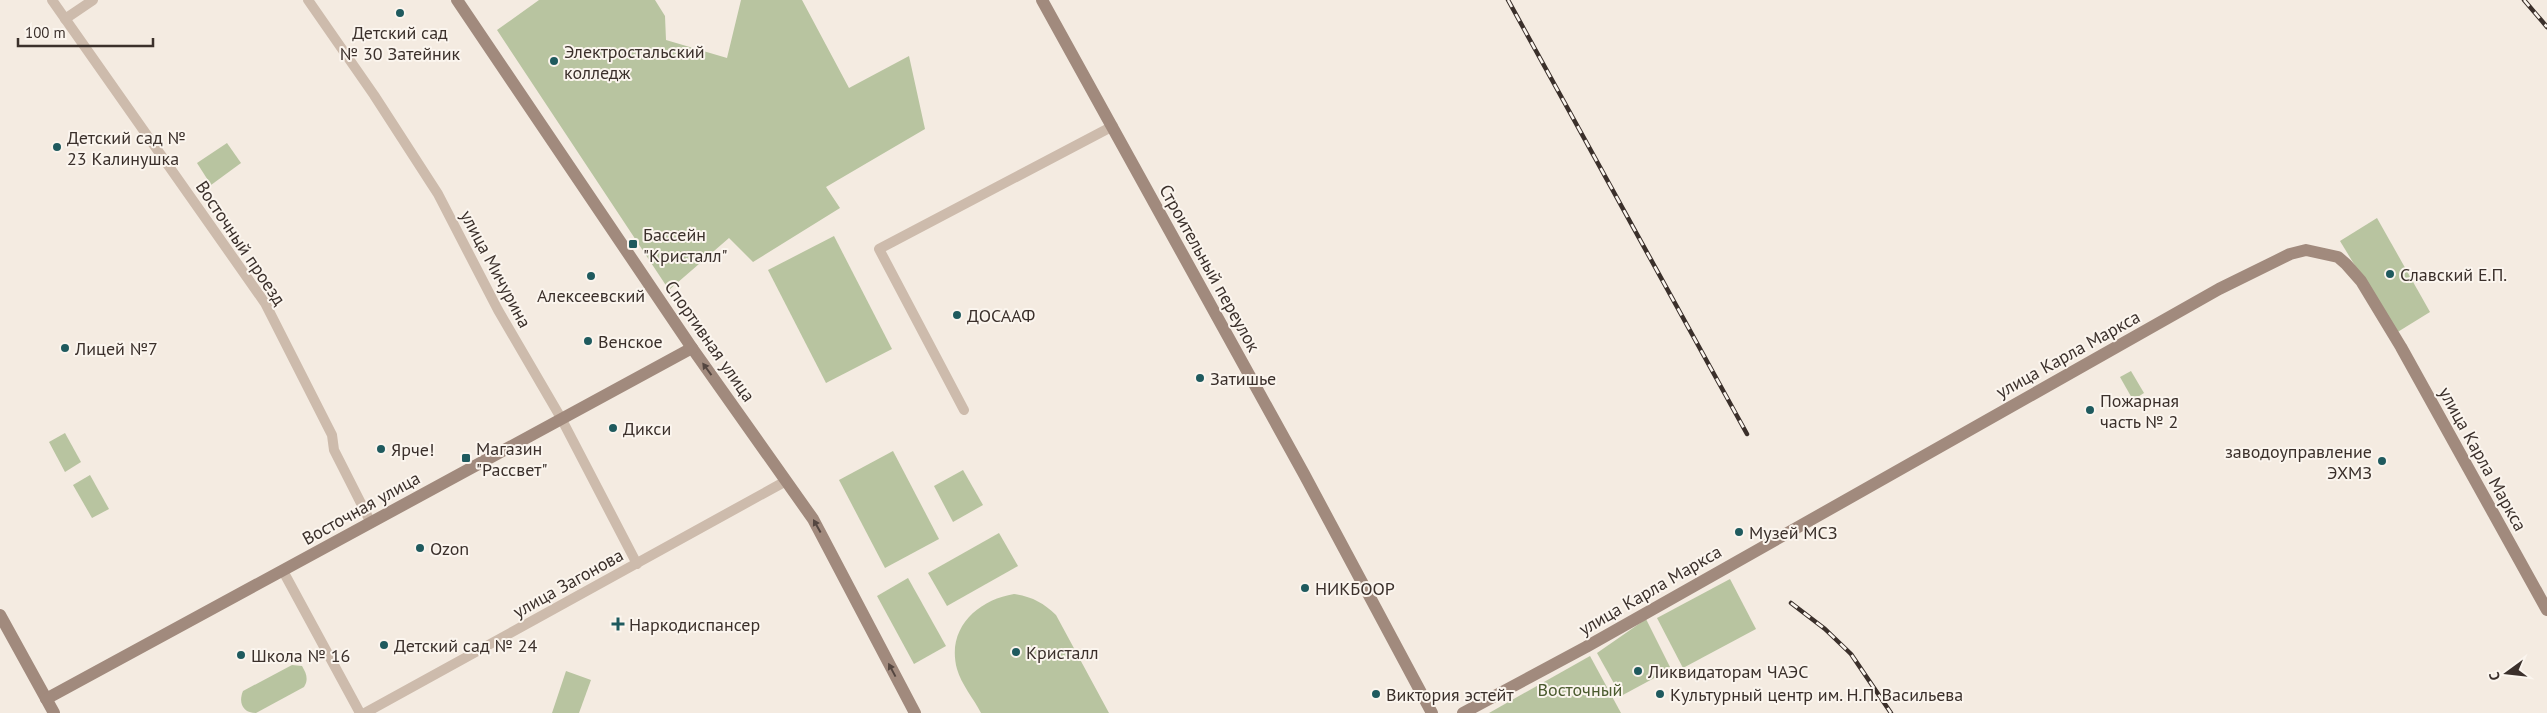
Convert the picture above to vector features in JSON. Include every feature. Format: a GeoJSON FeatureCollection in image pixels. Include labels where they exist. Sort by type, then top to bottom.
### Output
{"type":"FeatureCollection","features":[{"type":"Feature","properties":{"kind":"street","name":"Восточный проезд"},"geometry":{"type":"LineString","coordinates":[[52,0],[265,303],[332,435],[334,450],[371,523]]}},
{"type":"Feature","properties":{"kind":"street"},"geometry":{"type":"LineString","coordinates":[[65,19],[94,0]]}},
{"type":"Feature","properties":{"kind":"street","name":"улица Мичурина"},"geometry":{"type":"LineString","coordinates":[[308,0],[374,95],[438,194],[498,310],[561,418],[637,564]]}},
{"type":"Feature","properties":{"kind":"street","name":"Спортивная улица"},"geometry":{"type":"LineString","coordinates":[[457,0],[692,348],[821,534],[915,713]]}},
{"type":"Feature","properties":{"kind":"street","name":"Строительный переулок"},"geometry":{"type":"LineString","coordinates":[[1042,0],[1304,474],[1432,713]]}},
{"type":"Feature","properties":{"kind":"street"},"geometry":{"type":"LineString","coordinates":[[964,410],[879,249],[1112,126]]}},
{"type":"Feature","properties":{"kind":"street","name":"улица Карла Маркса"},"geometry":{"type":"LineString","coordinates":[[1463,713],[1586,647],[2219,289],[2290,254],[2306,250],[2338,257],[2361,280],[2401,347],[2547,610]]}},
{"type":"Feature","properties":{"kind":"street","name":"Восточная улица"},"geometry":{"type":"LineString","coordinates":[[46,699],[692,348]]}},
{"type":"Feature","properties":{"kind":"street","name":"улица Загонова"},"geometry":{"type":"LineString","coordinates":[[365,713],[786,481]]}},
{"type":"Feature","properties":{"kind":"street"},"geometry":{"type":"LineString","coordinates":[[283,571],[360,713]]}},
{"type":"Feature","properties":{"kind":"street"},"geometry":{"type":"LineString","coordinates":[[0,615],[54,713]]}},
{"type":"Feature","properties":{"kind":"green space"},"geometry":{"type":"Polygon","coordinates":[[[539,0],[655,0],[665,16],[666,40],[727,58],[741,0],[802,0],[849,88],[909,56],[925,129],[826,187],[840,208],[753,262],[729,238],[669,290],[497,30],[539,0]]]}},
{"type":"Feature","properties":{"kind":"green space"},"geometry":{"type":"Polygon","coordinates":[[[227,143],[241,163],[211,185],[197,163],[227,143]]]}},
{"type":"Feature","properties":{"kind":"green space"},"geometry":{"type":"Polygon","coordinates":[[[2377,218],[2430,312],[2396,333],[2340,241],[2377,218]]]}},
{"type":"Feature","properties":{"kind":"green space"},"geometry":{"type":"Polygon","coordinates":[[[834,236],[892,349],[826,383],[768,270],[834,236]]]}},
{"type":"Feature","properties":{"kind":"green space"},"geometry":{"type":"Polygon","coordinates":[[[2131,371],[2144,393],[2133,400],[2120,377],[2131,371]]]}},
{"type":"Feature","properties":{"kind":"green space"},"geometry":{"type":"Polygon","coordinates":[[[65,433],[81,462],[65,472],[49,442],[65,433]]]}},
{"type":"Feature","properties":{"kind":"green space"},"geometry":{"type":"Polygon","coordinates":[[[893,451],[939,539],[885,568],[839,480],[893,451]]]}},
{"type":"Feature","properties":{"kind":"green space"},"geometry":{"type":"Polygon","coordinates":[[[963,470],[983,505],[953,522],[934,486],[963,470]]]}},
{"type":"Feature","properties":{"kind":"green space"},"geometry":{"type":"Polygon","coordinates":[[[90,475],[109,509],[92,518],[73,485],[90,475]]]}},
{"type":"Feature","properties":{"kind":"green space"},"geometry":{"type":"Polygon","coordinates":[[[999,533],[1018,566],[947,606],[928,573],[999,533]]]}},
{"type":"Feature","properties":{"kind":"green space"},"geometry":{"type":"Polygon","coordinates":[[[908,578],[946,646],[914,664],[877,596],[908,578]]]}},
{"type":"Feature","properties":{"kind":"green space"},"geometry":{"type":"Polygon","coordinates":[[[1730,579],[1756,629],[1683,668],[1657,618],[1730,579]]]}},
{"type":"Feature","properties":{"kind":"green space","name":"Кристалл"},"geometry":{"type":"Polygon","coordinates":[[[1014,594],[1037,601],[1056,615],[1109,713],[981,713],[959,675],[955,654],[956,641],[968,618],[977,610],[988,602],[1014,594]]]}},
{"type":"Feature","properties":{"kind":"green space"},"geometry":{"type":"Polygon","coordinates":[[[1646,619],[1671,669],[1621,696],[1597,653],[1646,619]]]}},
{"type":"Feature","properties":{"kind":"green space","name":"Восточный"},"geometry":{"type":"Polygon","coordinates":[[[1590,656],[1621,713],[1489,713],[1590,656]]]}},
{"type":"Feature","properties":{"kind":"green space"},"geometry":{"type":"Polygon","coordinates":[[[292,665],[302,666],[307,679],[304,687],[256,713],[245,709],[241,703],[243,691],[292,665]]]}},
{"type":"Feature","properties":{"kind":"green space"},"geometry":{"type":"Polygon","coordinates":[[[566,671],[591,680],[579,713],[552,713],[566,671]]]}},
{"type":"Feature","properties":{"kind":"railway"},"geometry":{"type":"LineString","coordinates":[[1508,0],[1747,434]]}},
{"type":"Feature","properties":{"kind":"railway"},"geometry":{"type":"LineString","coordinates":[[2524,0],[2547,27]]}},
{"type":"Feature","properties":{"kind":"railway"},"geometry":{"type":"LineString","coordinates":[[1791,603],[1825,629],[1851,654],[1891,713]]}},
{"type":"Feature","properties":{"kind":"place","name":"Детский сад № 30 Затейник"},"geometry":{"type":"Point","coordinates":[400,13]}},
{"type":"Feature","properties":{"kind":"place","name":"Электростальский колледж"},"geometry":{"type":"Point","coordinates":[554,61]}},
{"type":"Feature","properties":{"kind":"place","name":"Детский сад № 23 Калинушка"},"geometry":{"type":"Point","coordinates":[57,147]}},
{"type":"Feature","properties":{"kind":"place","name":"Бассейн \"Кристалл\""},"geometry":{"type":"Point","coordinates":[633,244]}},
{"type":"Feature","properties":{"kind":"place","name":"Славский Е.П."},"geometry":{"type":"Point","coordinates":[2390,274]}},
{"type":"Feature","properties":{"kind":"place","name":"Алексеевский"},"geometry":{"type":"Point","coordinates":[591,276]}},
{"type":"Feature","properties":{"kind":"place","name":"ДОСААФ"},"geometry":{"type":"Point","coordinates":[957,315]}},
{"type":"Feature","properties":{"kind":"place","name":"Венское"},"geometry":{"type":"Point","coordinates":[588,341]}},
{"type":"Feature","properties":{"kind":"place","name":"Лицей №7"},"geometry":{"type":"Point","coordinates":[65,348]}},
{"type":"Feature","properties":{"kind":"place","name":"Затишье"},"geometry":{"type":"Point","coordinates":[1200,378]}},
{"type":"Feature","properties":{"kind":"place","name":"Пожарная часть № 2"},"geometry":{"type":"Point","coordinates":[2090,410]}},
{"type":"Feature","properties":{"kind":"place","name":"Дикси"},"geometry":{"type":"Point","coordinates":[613,428]}},
{"type":"Feature","properties":{"kind":"place","name":"Ярче!"},"geometry":{"type":"Point","coordinates":[381,449]}},
{"type":"Feature","properties":{"kind":"place","name":"Магазин \"Рассвет\""},"geometry":{"type":"Point","coordinates":[466,458]}},
{"type":"Feature","properties":{"kind":"place","name":"заводоуправление ЭХМЗ"},"geometry":{"type":"Point","coordinates":[2382,461]}},
{"type":"Feature","properties":{"kind":"place","name":"Музей МСЗ"},"geometry":{"type":"Point","coordinates":[1739,532]}},
{"type":"Feature","properties":{"kind":"place","name":"Ozon"},"geometry":{"type":"Point","coordinates":[420,548]}},
{"type":"Feature","properties":{"kind":"place","name":"НИКБООР"},"geometry":{"type":"Point","coordinates":[1305,588]}},
{"type":"Feature","properties":{"kind":"place","name":"Наркодиспансер"},"geometry":{"type":"Point","coordinates":[618,624]}},
{"type":"Feature","properties":{"kind":"place","name":"Детский сад № 24"},"geometry":{"type":"Point","coordinates":[384,645]}},
{"type":"Feature","properties":{"kind":"place","name":"Кристалл"},"geometry":{"type":"Point","coordinates":[1016,652]}},
{"type":"Feature","properties":{"kind":"place","name":"Школа № 16"},"geometry":{"type":"Point","coordinates":[241,655]}},
{"type":"Feature","properties":{"kind":"place","name":"Ликвидаторам ЧАЭС"},"geometry":{"type":"Point","coordinates":[1638,671]}},
{"type":"Feature","properties":{"kind":"place","name":"Виктория эстейт"},"geometry":{"type":"Point","coordinates":[1376,694]}},
{"type":"Feature","properties":{"kind":"place","name":"Культурный центр им. Н.П. Васильева"},"geometry":{"type":"Point","coordinates":[1660,694]}}]}
